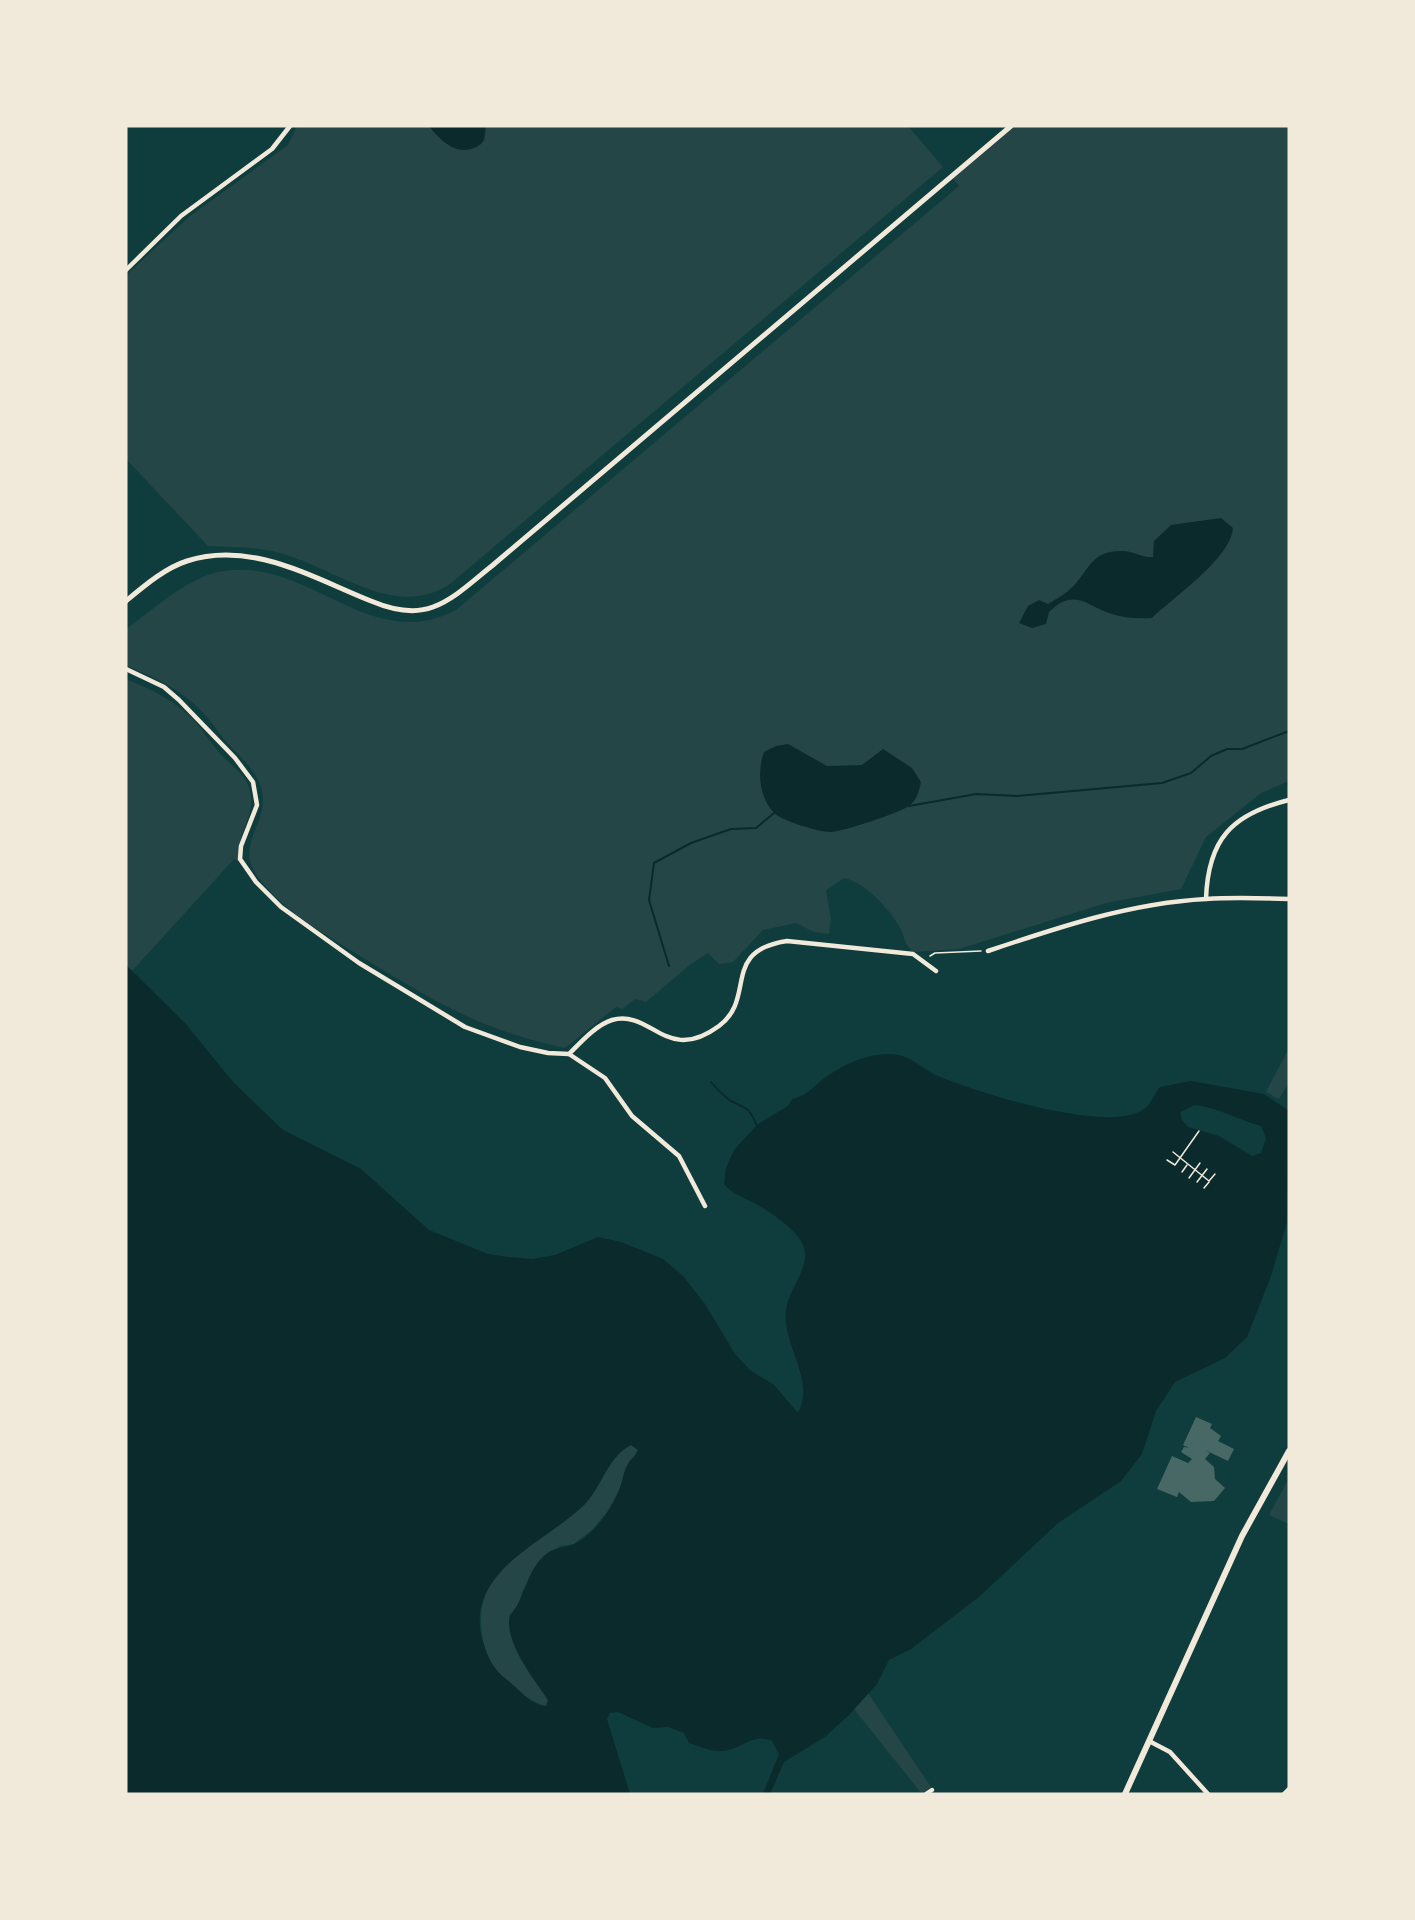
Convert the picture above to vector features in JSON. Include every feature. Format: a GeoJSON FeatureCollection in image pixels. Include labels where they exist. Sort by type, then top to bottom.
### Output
{"type":"FeatureCollection","features":[{"type":"Feature","properties":{"kind":"main road"},"geometry":{"type":"LineString","coordinates":[[1125,1794],[1242,1536],[1289,1451]]}},
{"type":"Feature","properties":{"kind":"street"},"geometry":{"type":"LineString","coordinates":[[126,270],[181,216],[272,149],[290,126]]}},
{"type":"Feature","properties":{"kind":"street"},"geometry":{"type":"LineString","coordinates":[[126,601],[167,571],[188,561],[214,555],[246,555],[302,571],[391,609],[414,611],[433,608],[492,564],[1011,126]]}},
{"type":"Feature","properties":{"kind":"street"},"geometry":{"type":"LineString","coordinates":[[126,669],[164,687],[179,700],[220,742],[253,782],[257,805],[241,846],[240,859],[256,882],[280,907],[359,963],[465,1027],[520,1047],[548,1053],[570,1054],[605,1078],[632,1116],[679,1156],[705,1206]]}},
{"type":"Feature","properties":{"kind":"street"},"geometry":{"type":"LineString","coordinates":[[1206,899],[1207,872],[1212,854],[1220,841],[1253,812],[1289,800]]}},
{"type":"Feature","properties":{"kind":"street"},"geometry":{"type":"LineString","coordinates":[[988,951],[1078,922],[1131,910],[1206,899],[1289,899]]}},
{"type":"Feature","properties":{"kind":"street"},"geometry":{"type":"LineString","coordinates":[[570,1054],[600,1026],[613,1020],[631,1020],[676,1040],[688,1041],[718,1026],[732,1009],[749,958],[770,944],[787,941],[913,954],[936,971]]}},
{"type":"Feature","properties":{"kind":"street"},"geometry":{"type":"LineString","coordinates":[[1149,1741],[1170,1752],[1208,1794]]}},
{"type":"Feature","properties":{"kind":"street"},"geometry":{"type":"LineString","coordinates":[[1284,1794],[1289,1789]]}},
{"type":"Feature","properties":{"kind":"street"},"geometry":{"type":"LineString","coordinates":[[926,1794],[932,1790]]}},
{"type":"Feature","properties":{"kind":"path"},"geometry":{"type":"LineString","coordinates":[[926,962],[930,955],[939,953],[988,951]]}},
{"type":"Feature","properties":{"kind":"path"},"geometry":{"type":"LineString","coordinates":[[1167,1160],[1174,1165],[1199,1131]]}},
{"type":"Feature","properties":{"kind":"path"},"geometry":{"type":"LineString","coordinates":[[1173,1152],[1209,1181]]}},
{"type":"Feature","properties":{"kind":"path"},"geometry":{"type":"LineString","coordinates":[[1189,1178],[1200,1163]]}},
{"type":"Feature","properties":{"kind":"path"},"geometry":{"type":"LineString","coordinates":[[1182,1172],[1187,1164]]}},
{"type":"Feature","properties":{"kind":"path"},"geometry":{"type":"LineString","coordinates":[[1197,1182],[1207,1169]]}},
{"type":"Feature","properties":{"kind":"path"},"geometry":{"type":"LineString","coordinates":[[1204,1188],[1215,1174]]}},
{"type":"Feature","properties":{"kind":"shaded area"},"geometry":{"type":"Polygon","coordinates":[[[297,126],[908,126],[943,167],[450,584],[428,594],[406,597],[384,594],[362,587],[272,551],[208,546],[126,459],[126,275],[190,216],[288,145],[297,126]]]}},
{"type":"Feature","properties":{"kind":"shaded area"},"geometry":{"type":"Polygon","coordinates":[[[429,126],[486,126],[484,140],[481,144],[466,150],[452,147],[429,126]]]}},
{"type":"Feature","properties":{"kind":"shaded area"},"geometry":{"type":"Polygon","coordinates":[[[1012,126],[1289,126],[1289,781],[1261,793],[1206,837],[1181,889],[1106,903],[959,949],[913,952],[906,944],[896,921],[883,905],[860,885],[844,878],[826,890],[831,919],[829,934],[814,932],[796,923],[763,930],[733,962],[719,964],[708,953],[691,964],[646,1002],[635,999],[622,1009],[616,1007],[565,1048],[506,1032],[455,1011],[315,928],[276,898],[256,874],[249,855],[252,837],[262,811],[262,792],[257,778],[195,705],[168,685],[126,666],[126,629],[168,597],[202,577],[214,573],[247,570],[278,576],[364,613],[393,621],[424,621],[456,610],[959,186],[951,176],[1012,126]]]}},
{"type":"Feature","properties":{"kind":"shaded area"},"geometry":{"type":"Polygon","coordinates":[[[1221,518],[1233,528],[1230,540],[1223,552],[1200,576],[1152,618],[1120,616],[1086,602],[1072,599],[1057,605],[1049,612],[1046,624],[1032,628],[1019,623],[1028,606],[1039,600],[1048,604],[1063,595],[1095,559],[1102,555],[1125,551],[1153,557],[1154,541],[1171,525],[1221,518]]]}},
{"type":"Feature","properties":{"kind":"shaded area"},"geometry":{"type":"Polygon","coordinates":[[[126,679],[164,697],[189,715],[222,756],[244,778],[251,796],[250,812],[238,852],[239,862],[234,859],[132,971],[126,965],[126,679]]]}},
{"type":"Feature","properties":{"kind":"shaded area"},"geometry":{"type":"Polygon","coordinates":[[[788,744],[827,766],[862,765],[883,749],[912,768],[921,782],[917,795],[912,804],[903,809],[870,822],[837,831],[825,832],[792,823],[778,816],[769,807],[762,792],[760,775],[764,752],[776,746],[788,744]]]}},
{"type":"Feature","properties":{"kind":"shaded area"},"geometry":{"type":"Polygon","coordinates":[[[126,965],[185,1023],[233,1082],[283,1130],[361,1169],[429,1230],[488,1254],[509,1257],[532,1259],[555,1255],[598,1237],[621,1242],[663,1259],[683,1276],[705,1304],[735,1354],[750,1370],[774,1385],[798,1413],[803,1388],[789,1337],[786,1310],[803,1267],[804,1250],[801,1241],[785,1224],[724,1184],[726,1168],[734,1150],[758,1124],[788,1106],[792,1099],[812,1089],[837,1070],[871,1056],[889,1054],[903,1056],[938,1076],[981,1092],[1040,1108],[1098,1117],[1122,1116],[1141,1111],[1150,1103],[1160,1087],[1191,1081],[1264,1094],[1289,1111],[1287,1222],[1271,1276],[1247,1337],[1225,1358],[1175,1382],[1156,1411],[1142,1454],[1121,1481],[1058,1523],[980,1596],[911,1649],[889,1660],[877,1684],[849,1715],[826,1736],[784,1762],[770,1794],[763,1794],[779,1754],[772,1741],[753,1740],[729,1750],[714,1751],[689,1743],[684,1733],[668,1727],[653,1728],[618,1712],[610,1713],[607,1719],[630,1794],[126,1794],[126,965]],[[1195,1105],[1180,1112],[1182,1120],[1188,1127],[1219,1136],[1252,1156],[1261,1153],[1266,1138],[1261,1126],[1195,1105]],[[631,1445],[616,1457],[584,1505],[511,1562],[495,1578],[484,1596],[480,1618],[483,1642],[489,1658],[501,1675],[530,1700],[541,1705],[547,1706],[548,1700],[515,1648],[509,1625],[510,1615],[540,1560],[553,1550],[583,1539],[607,1513],[616,1498],[626,1467],[638,1450],[631,1445]]]}},
{"type":"Feature","properties":{"kind":"shaded area"},"geometry":{"type":"Polygon","coordinates":[[[1289,1048],[1289,1082],[1279,1099],[1266,1092],[1289,1048]]]}},
{"type":"Feature","properties":{"kind":"shaded area"},"geometry":{"type":"Polygon","coordinates":[[[631,1445],[638,1450],[626,1468],[620,1489],[608,1511],[592,1530],[574,1544],[560,1546],[540,1560],[522,1592],[518,1608],[514,1611],[526,1667],[548,1700],[545,1706],[528,1698],[510,1685],[489,1660],[481,1624],[484,1600],[493,1581],[507,1565],[564,1522],[590,1499],[616,1457],[631,1445]]]}},
{"type":"Feature","properties":{"kind":"shaded area"},"geometry":{"type":"Polygon","coordinates":[[[1289,1478],[1289,1524],[1269,1515],[1289,1478]]]}},
{"type":"Feature","properties":{"kind":"shaded area"},"geometry":{"type":"Polygon","coordinates":[[[868,1693],[931,1787],[922,1794],[854,1709],[868,1693]]]}},
{"type":"Feature","properties":{"kind":"building"},"geometry":{"type":"Polygon","coordinates":[[[1196,1417],[1212,1424],[1210,1428],[1221,1436],[1218,1441],[1234,1449],[1228,1461],[1205,1450],[1210,1453],[1205,1459],[1214,1467],[1215,1479],[1225,1488],[1214,1501],[1191,1502],[1179,1492],[1177,1497],[1157,1489],[1172,1456],[1188,1463],[1192,1459],[1181,1452],[1184,1447],[1189,1448],[1183,1445],[1196,1417]]]}},
{"type":"Feature","properties":{"kind":"waterway"},"geometry":{"type":"LineString","coordinates":[[909,806],[976,794],[1017,796],[1162,783],[1191,773],[1211,756],[1227,749],[1242,749],[1289,731]]}},
{"type":"Feature","properties":{"kind":"waterway"},"geometry":{"type":"LineString","coordinates":[[669,966],[649,900],[654,863],[691,843],[731,829],[756,828],[774,813]]}},
{"type":"Feature","properties":{"kind":"waterway"},"geometry":{"type":"LineString","coordinates":[[711,1082],[728,1099],[748,1110],[757,1126]]}}]}
